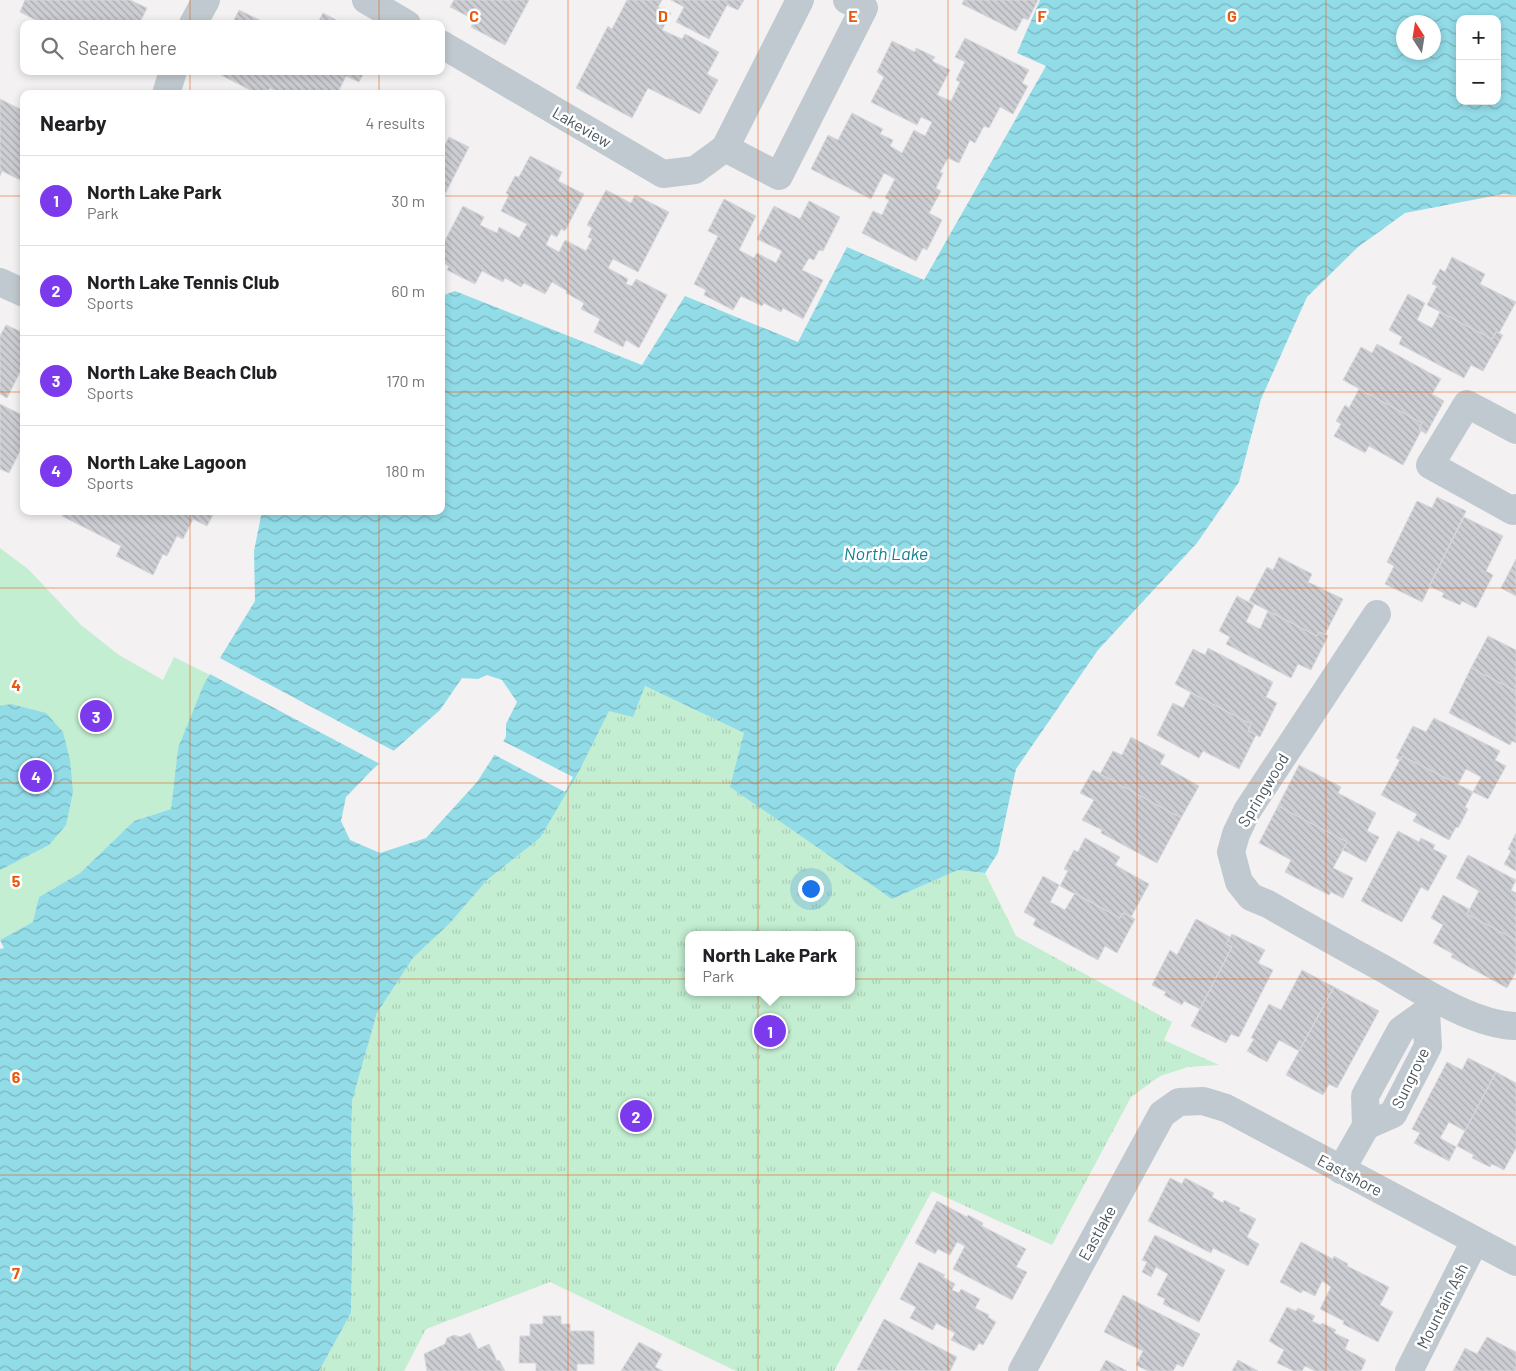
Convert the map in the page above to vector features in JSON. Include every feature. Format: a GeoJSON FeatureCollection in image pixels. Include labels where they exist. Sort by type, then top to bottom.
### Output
{"type":"FeatureCollection","features":[{"type":"Feature","properties":{"kind":"street"},"geometry":{"type":"LineString","coordinates":[[195,20],[206,0]]}},
{"type":"Feature","properties":{"kind":"street"},"geometry":{"type":"LineString","coordinates":[[366,0],[400,20]]}},
{"type":"Feature","properties":{"kind":"street","name":"Lakeview"},"geometry":{"type":"LineString","coordinates":[[445,46],[663,174],[695,170],[725,148],[800,0]]}},
{"type":"Feature","properties":{"kind":"street"},"geometry":{"type":"LineString","coordinates":[[725,148],[778,176],[864,8],[847,0]]}},
{"type":"Feature","properties":{"kind":"street"},"geometry":{"type":"LineString","coordinates":[[167,90],[172,75]]}},
{"type":"Feature","properties":{"kind":"street"},"geometry":{"type":"LineString","coordinates":[[0,282],[20,290]]}},
{"type":"Feature","properties":{"kind":"street"},"geometry":{"type":"LineString","coordinates":[[1516,430],[1467,404],[1430,465],[1513,511],[1516,508]]}},
{"type":"Feature","properties":{"kind":"street","name":"Springwood"},"geometry":{"type":"LineString","coordinates":[[1377,614],[1247,811],[1236,834],[1231,852],[1239,882],[1251,896],[1268,904],[1430,1005],[1506,1026],[1516,1026]]}},
{"type":"Feature","properties":{"kind":"street","name":"Sungrove"},"geometry":{"type":"LineString","coordinates":[[1341,1170],[1366,1126],[1392,1114],[1397,1106],[1428,1046],[1430,1005]]}},
{"type":"Feature","properties":{"kind":"street","name":"Eastshore"},"geometry":{"type":"LineString","coordinates":[[1179,1102],[1203,1101],[1226,1108],[1516,1262]]}},
{"type":"Feature","properties":{"kind":"street","name":"Eastlake"},"geometry":{"type":"LineString","coordinates":[[1022,1371],[1162,1114],[1179,1102]]}},
{"type":"Feature","properties":{"kind":"street","name":"Mountain Ash"},"geometry":{"type":"LineString","coordinates":[[1409,1371],[1475,1241]]}},
{"type":"Feature","properties":{"kind":"green space"},"geometry":{"type":"Polygon","coordinates":[[[0,548],[28,569],[81,625],[119,655],[163,680],[174,657],[210,675],[178,748],[171,809],[134,821],[80,873],[39,897],[34,922],[0,940],[0,548]]]}},
{"type":"Feature","properties":{"kind":"green space"},"geometry":{"type":"Polygon","coordinates":[[[645,686],[744,733],[892,899],[958,870],[985,873],[1016,936],[1172,1022],[1164,1040],[1219,1065],[1188,1067],[1160,1076],[1131,1097],[1052,1245],[932,1191],[834,1371],[736,1371],[550,1282],[426,1329],[404,1371],[319,1371],[351,1313],[353,1211],[351,1158],[352,1101],[377,1013],[413,958],[451,922],[487,880],[540,838],[609,711],[645,686]]]}},
{"type":"Feature","properties":{"kind":"water","name":"North Lake"},"geometry":{"type":"Polygon","coordinates":[[[1040,0],[1516,0],[1516,195],[1503,194],[1405,213],[1358,247],[1307,297],[1261,399],[1239,482],[1197,543],[1098,650],[1016,769],[998,853],[985,873],[958,870],[892,899],[730,787],[744,733],[645,686],[633,717],[609,711],[578,773],[540,838],[487,880],[451,922],[413,958],[377,1013],[352,1101],[351,1158],[353,1211],[351,1313],[319,1371],[0,1371],[0,949],[4,948],[0,940],[33,922],[39,897],[80,873],[134,821],[171,809],[178,748],[204,684],[255,601],[254,551],[261,515],[445,515],[445,295],[455,291],[642,365],[685,296],[798,342],[847,247],[924,280],[1046,66],[1017,53],[1040,0]],[[487,675],[478,679],[462,678],[440,710],[372,770],[346,797],[341,821],[350,840],[380,853],[426,838],[477,782],[506,737],[506,724],[517,702],[502,680],[487,675]]]}},
{"type":"Feature","properties":{"kind":"water"},"geometry":{"type":"Polygon","coordinates":[[[11,704],[46,713],[63,732],[70,760],[73,792],[66,825],[49,845],[0,870],[0,706],[11,704]]]}},
{"type":"Feature","properties":{"kind":"pier"},"geometry":{"type":"Polygon","coordinates":[[[218,657],[396,752],[382,765],[208,673],[218,657]]]}},
{"type":"Feature","properties":{"kind":"pier"},"geometry":{"type":"Polygon","coordinates":[[[501,740],[573,777],[565,792],[493,754],[501,740]]]}},
{"type":"Feature","properties":{"kind":"building"},"geometry":{"type":"Polygon","coordinates":[[[25,0],[130,0],[147,8],[141,20],[36,20],[20,12],[25,0]]]}},
{"type":"Feature","properties":{"kind":"building"},"geometry":{"type":"Polygon","coordinates":[[[454,0],[529,0],[505,45],[471,27],[475,20],[450,7],[454,0]]]}},
{"type":"Feature","properties":{"kind":"building"},"geometry":{"type":"Polygon","coordinates":[[[627,0],[662,0],[658,7],[671,13],[662,30],[682,39],[685,34],[719,52],[707,74],[718,80],[700,114],[648,88],[632,118],[576,88],[608,26],[612,29],[627,0]]]}},
{"type":"Feature","properties":{"kind":"building"},"geometry":{"type":"Polygon","coordinates":[[[671,0],[744,0],[738,10],[727,5],[709,39],[676,22],[684,7],[671,0]]]}},
{"type":"Feature","properties":{"kind":"building"},"geometry":{"type":"Polygon","coordinates":[[[964,0],[1038,0],[1028,20],[1023,18],[1016,31],[962,4],[964,0]]]}},
{"type":"Feature","properties":{"kind":"building"},"geometry":{"type":"Polygon","coordinates":[[[239,10],[260,20],[234,20],[239,10]]]}},
{"type":"Feature","properties":{"kind":"building"},"geometry":{"type":"Polygon","coordinates":[[[323,13],[336,20],[319,20],[323,13]]]}},
{"type":"Feature","properties":{"kind":"building"},"geometry":{"type":"Polygon","coordinates":[[[965,38],[1029,70],[1022,83],[1028,86],[1013,114],[1000,107],[989,128],[984,126],[975,143],[970,140],[959,163],[948,158],[940,172],[943,173],[936,188],[941,191],[929,213],[942,220],[927,250],[923,248],[916,261],[862,233],[873,211],[882,215],[889,200],[885,198],[895,179],[884,173],[871,199],[811,169],[828,135],[838,140],[852,113],[883,129],[880,134],[893,140],[890,146],[902,153],[914,130],[925,136],[932,122],[921,117],[917,125],[871,102],[884,77],[877,72],[892,41],[915,52],[916,48],[935,57],[932,61],[950,70],[937,95],[951,101],[960,82],[956,80],[965,62],[955,57],[965,38]]]}},
{"type":"Feature","properties":{"kind":"building"},"geometry":{"type":"Polygon","coordinates":[[[221,75],[363,75],[359,82],[346,76],[339,90],[273,90],[270,88],[269,90],[250,90],[221,75]]]}},
{"type":"Feature","properties":{"kind":"building"},"geometry":{"type":"Polygon","coordinates":[[[0,99],[20,109],[20,180],[2,171],[0,176],[0,99]]]}},
{"type":"Feature","properties":{"kind":"building"},"geometry":{"type":"Polygon","coordinates":[[[449,137],[469,147],[445,194],[445,144],[449,137]]]}},
{"type":"Feature","properties":{"kind":"building"},"geometry":{"type":"Polygon","coordinates":[[[530,156],[562,172],[558,181],[584,194],[565,231],[561,229],[557,237],[551,234],[546,245],[559,252],[565,240],[586,251],[592,239],[588,237],[592,228],[587,225],[606,190],[631,203],[635,195],[669,212],[638,272],[613,259],[608,268],[628,279],[626,284],[632,286],[636,279],[667,295],[639,348],[626,340],[623,347],[594,332],[600,319],[581,309],[584,303],[566,293],[567,291],[552,282],[545,294],[524,283],[521,287],[505,278],[503,282],[482,271],[475,284],[447,270],[449,266],[445,264],[445,240],[463,206],[484,217],[480,225],[497,233],[499,227],[519,238],[527,224],[501,211],[509,195],[506,193],[515,176],[519,177],[530,156]]]}},
{"type":"Feature","properties":{"kind":"building"},"geometry":{"type":"Polygon","coordinates":[[[724,199],[756,216],[739,250],[754,258],[757,253],[776,263],[782,251],[757,239],[774,206],[800,219],[809,201],[840,217],[823,251],[819,250],[814,260],[809,258],[802,270],[823,280],[803,319],[783,308],[781,312],[764,303],[762,306],[741,296],[733,310],[704,295],[706,290],[694,284],[718,236],[708,231],[724,199]]]}},
{"type":"Feature","properties":{"kind":"building"},"geometry":{"type":"Polygon","coordinates":[[[1452,257],[1485,274],[1480,284],[1516,302],[1499,333],[1496,332],[1492,339],[1427,305],[1437,286],[1432,284],[1440,269],[1445,272],[1452,257]]]}},
{"type":"Feature","properties":{"kind":"building"},"geometry":{"type":"Polygon","coordinates":[[[1408,294],[1425,303],[1417,320],[1432,328],[1440,312],[1492,339],[1496,332],[1503,335],[1483,371],[1471,365],[1464,378],[1399,344],[1402,337],[1389,330],[1408,294]]]}},
{"type":"Feature","properties":{"kind":"building"},"geometry":{"type":"Polygon","coordinates":[[[6,325],[20,331],[20,372],[7,398],[0,394],[0,336],[6,325]]]}},
{"type":"Feature","properties":{"kind":"building"},"geometry":{"type":"Polygon","coordinates":[[[1377,344],[1441,379],[1432,394],[1444,401],[1426,434],[1419,429],[1422,423],[1343,380],[1361,347],[1372,353],[1377,344]]]}},
{"type":"Feature","properties":{"kind":"building"},"geometry":{"type":"Polygon","coordinates":[[[1359,389],[1422,423],[1419,429],[1421,431],[1403,465],[1369,446],[1365,453],[1334,436],[1341,424],[1336,421],[1345,405],[1349,408],[1359,389]]]}},
{"type":"Feature","properties":{"kind":"building"},"geometry":{"type":"Polygon","coordinates":[[[0,404],[20,414],[20,451],[9,473],[0,469],[0,404]]]}},
{"type":"Feature","properties":{"kind":"building"},"geometry":{"type":"Polygon","coordinates":[[[1437,497],[1466,511],[1422,602],[1385,584],[1394,566],[1387,562],[1417,501],[1432,508],[1437,497]]]}},
{"type":"Feature","properties":{"kind":"building"},"geometry":{"type":"Polygon","coordinates":[[[213,515],[207,526],[193,519],[183,539],[177,536],[167,556],[163,554],[153,575],[116,556],[121,546],[62,516],[213,515]]]}},
{"type":"Feature","properties":{"kind":"building"},"geometry":{"type":"Polygon","coordinates":[[[1464,517],[1503,536],[1486,571],[1493,575],[1476,608],[1462,601],[1460,605],[1442,597],[1444,593],[1429,586],[1464,517]]]}},
{"type":"Feature","properties":{"kind":"building"},"geometry":{"type":"Polygon","coordinates":[[[1279,557],[1312,574],[1308,582],[1343,599],[1325,634],[1320,632],[1317,636],[1249,601],[1267,567],[1273,570],[1279,557]]]}},
{"type":"Feature","properties":{"kind":"building"},"geometry":{"type":"Polygon","coordinates":[[[1516,559],[1516,596],[1501,588],[1516,559]]]}},
{"type":"Feature","properties":{"kind":"building"},"geometry":{"type":"Polygon","coordinates":[[[1237,596],[1254,605],[1246,622],[1260,629],[1268,611],[1317,636],[1320,632],[1328,636],[1311,670],[1298,664],[1291,678],[1226,644],[1230,637],[1219,631],[1237,596]]]}},
{"type":"Feature","properties":{"kind":"building"},"geometry":{"type":"Polygon","coordinates":[[[1488,636],[1516,650],[1516,691],[1471,668],[1488,636]]]}},
{"type":"Feature","properties":{"kind":"building"},"geometry":{"type":"Polygon","coordinates":[[[1208,648],[1273,682],[1266,697],[1277,703],[1260,737],[1248,731],[1251,724],[1175,684],[1193,649],[1205,655],[1208,648]]]}},
{"type":"Feature","properties":{"kind":"building"},"geometry":{"type":"Polygon","coordinates":[[[1471,668],[1516,691],[1516,743],[1512,741],[1510,745],[1449,713],[1471,668]]]}},
{"type":"Feature","properties":{"kind":"building"},"geometry":{"type":"Polygon","coordinates":[[[1191,693],[1251,724],[1248,731],[1256,735],[1239,769],[1203,751],[1199,758],[1157,735],[1173,703],[1183,708],[1191,693]]]}},
{"type":"Feature","properties":{"kind":"building"},"geometry":{"type":"Polygon","coordinates":[[[1434,718],[1500,751],[1495,760],[1506,766],[1488,799],[1473,792],[1481,777],[1466,769],[1458,784],[1402,756],[1400,760],[1396,758],[1413,726],[1426,732],[1434,718]]]}},
{"type":"Feature","properties":{"kind":"building"},"geometry":{"type":"Polygon","coordinates":[[[1131,737],[1165,755],[1160,764],[1199,786],[1181,818],[1100,774],[1113,751],[1122,755],[1131,737]]]}},
{"type":"Feature","properties":{"kind":"building"},"geometry":{"type":"Polygon","coordinates":[[[1402,756],[1473,792],[1465,807],[1468,809],[1449,840],[1413,821],[1417,814],[1381,795],[1402,756]]]}},
{"type":"Feature","properties":{"kind":"building"},"geometry":{"type":"Polygon","coordinates":[[[1299,765],[1341,787],[1338,793],[1376,813],[1367,831],[1379,837],[1366,862],[1343,850],[1347,842],[1278,806],[1299,765]]]}},
{"type":"Feature","properties":{"kind":"building"},"geometry":{"type":"Polygon","coordinates":[[[1093,770],[1181,818],[1157,863],[1101,833],[1102,830],[1082,820],[1094,800],[1080,793],[1093,770]]]}},
{"type":"Feature","properties":{"kind":"building"},"geometry":{"type":"Polygon","coordinates":[[[1278,806],[1347,842],[1333,868],[1353,878],[1343,898],[1331,892],[1329,895],[1285,872],[1291,860],[1259,843],[1278,806]]]}},
{"type":"Feature","properties":{"kind":"building"},"geometry":{"type":"Polygon","coordinates":[[[1398,831],[1419,842],[1421,838],[1435,845],[1433,849],[1447,856],[1428,891],[1421,887],[1402,922],[1361,901],[1398,831]]]}},
{"type":"Feature","properties":{"kind":"building"},"geometry":{"type":"Polygon","coordinates":[[[1516,833],[1516,871],[1504,864],[1511,851],[1508,849],[1516,833]]]}},
{"type":"Feature","properties":{"kind":"building"},"geometry":{"type":"Polygon","coordinates":[[[1085,838],[1120,857],[1115,865],[1149,884],[1131,917],[1123,913],[1120,918],[1060,886],[1068,871],[1064,869],[1074,850],[1078,852],[1085,838]]]}},
{"type":"Feature","properties":{"kind":"building"},"geometry":{"type":"Polygon","coordinates":[[[1468,855],[1516,880],[1511,890],[1516,893],[1516,940],[1467,914],[1479,891],[1456,878],[1468,855]]]}},
{"type":"Feature","properties":{"kind":"building"},"geometry":{"type":"Polygon","coordinates":[[[1043,876],[1059,885],[1050,902],[1065,910],[1075,893],[1120,918],[1123,913],[1135,919],[1117,953],[1105,946],[1098,960],[1033,925],[1036,919],[1024,912],[1043,876]]]}},
{"type":"Feature","properties":{"kind":"building"},"geometry":{"type":"Polygon","coordinates":[[[1443,895],[1469,909],[1467,914],[1516,940],[1516,972],[1507,988],[1451,957],[1453,954],[1433,943],[1443,925],[1431,918],[1443,895]]]}},
{"type":"Feature","properties":{"kind":"building"},"geometry":{"type":"Polygon","coordinates":[[[1196,919],[1230,937],[1226,944],[1232,947],[1200,1009],[1184,1001],[1182,1005],[1164,995],[1166,992],[1152,985],[1170,950],[1177,955],[1196,919]]]}},
{"type":"Feature","properties":{"kind":"building"},"geometry":{"type":"Polygon","coordinates":[[[1232,934],[1265,950],[1258,963],[1273,970],[1239,1037],[1231,1034],[1226,1043],[1191,1026],[1232,947],[1226,944],[1232,934]]]}},
{"type":"Feature","properties":{"kind":"building"},"geometry":{"type":"Polygon","coordinates":[[[1302,970],[1334,987],[1299,1051],[1279,1040],[1267,1062],[1247,1051],[1254,1039],[1251,1038],[1269,1004],[1281,1010],[1302,970]]]}},
{"type":"Feature","properties":{"kind":"building"},"geometry":{"type":"Polygon","coordinates":[[[1334,987],[1379,1011],[1337,1088],[1329,1084],[1323,1095],[1286,1075],[1334,987]]]}},
{"type":"Feature","properties":{"kind":"building"},"geometry":{"type":"Polygon","coordinates":[[[1468,1058],[1496,1072],[1465,1131],[1449,1122],[1440,1138],[1456,1147],[1449,1161],[1414,1143],[1420,1133],[1412,1129],[1447,1062],[1462,1070],[1468,1058]]]}},
{"type":"Feature","properties":{"kind":"building"},"geometry":{"type":"Polygon","coordinates":[[[1496,1072],[1516,1083],[1516,1148],[1504,1170],[1492,1164],[1490,1167],[1472,1158],[1474,1155],[1457,1146],[1496,1072]]]}},
{"type":"Feature","properties":{"kind":"building"},"geometry":{"type":"Polygon","coordinates":[[[1170,1178],[1182,1184],[1185,1178],[1214,1193],[1212,1197],[1223,1203],[1224,1200],[1240,1208],[1239,1211],[1256,1219],[1247,1237],[1259,1244],[1248,1266],[1213,1248],[1211,1253],[1148,1221],[1170,1178]]]}},
{"type":"Feature","properties":{"kind":"building"},"geometry":{"type":"Polygon","coordinates":[[[937,1201],[983,1223],[982,1226],[1026,1249],[1016,1267],[1027,1272],[1012,1300],[953,1269],[965,1246],[957,1242],[950,1255],[938,1249],[935,1254],[915,1243],[937,1201]]]}},
{"type":"Feature","properties":{"kind":"building"},"geometry":{"type":"Polygon","coordinates":[[[1155,1235],[1225,1270],[1199,1322],[1163,1304],[1165,1299],[1157,1295],[1168,1274],[1156,1267],[1151,1277],[1142,1272],[1147,1262],[1142,1260],[1155,1235]]]}},
{"type":"Feature","properties":{"kind":"building"},"geometry":{"type":"Polygon","coordinates":[[[1301,1242],[1333,1259],[1334,1256],[1348,1264],[1347,1266],[1389,1287],[1380,1305],[1393,1312],[1378,1342],[1343,1324],[1344,1321],[1320,1309],[1331,1287],[1322,1281],[1315,1296],[1303,1290],[1301,1293],[1280,1282],[1301,1242]]]}},
{"type":"Feature","properties":{"kind":"building"},"geometry":{"type":"Polygon","coordinates":[[[919,1262],[945,1275],[943,1277],[955,1284],[952,1290],[959,1293],[961,1289],[980,1299],[975,1308],[989,1315],[988,1317],[996,1322],[983,1345],[979,1343],[974,1351],[951,1340],[955,1333],[936,1323],[933,1330],[910,1318],[916,1307],[900,1299],[919,1262]]]}},
{"type":"Feature","properties":{"kind":"building"},"geometry":{"type":"Polygon","coordinates":[[[1123,1295],[1200,1334],[1183,1367],[1177,1364],[1173,1371],[1148,1371],[1136,1365],[1143,1351],[1104,1332],[1123,1295]]]}},
{"type":"Feature","properties":{"kind":"building"},"geometry":{"type":"Polygon","coordinates":[[[1287,1307],[1296,1311],[1298,1308],[1315,1316],[1312,1321],[1320,1325],[1322,1323],[1336,1330],[1334,1333],[1349,1340],[1345,1349],[1366,1360],[1361,1371],[1315,1371],[1305,1366],[1302,1371],[1294,1371],[1277,1363],[1284,1350],[1269,1341],[1287,1307]]]}},
{"type":"Feature","properties":{"kind":"building"},"geometry":{"type":"Polygon","coordinates":[[[543,1316],[561,1316],[561,1324],[570,1324],[570,1331],[594,1331],[594,1364],[577,1364],[577,1371],[536,1371],[536,1363],[519,1363],[520,1336],[530,1336],[530,1324],[543,1324],[543,1316]]]}},
{"type":"Feature","properties":{"kind":"building"},"geometry":{"type":"Polygon","coordinates":[[[884,1319],[957,1357],[950,1371],[857,1370],[884,1319]]]}},
{"type":"Feature","properties":{"kind":"building"},"geometry":{"type":"Polygon","coordinates":[[[470,1333],[478,1349],[489,1344],[497,1361],[499,1360],[505,1371],[427,1371],[424,1354],[445,1344],[447,1338],[454,1335],[460,1337],[470,1333]]]}},
{"type":"Feature","properties":{"kind":"building"},"geometry":{"type":"Polygon","coordinates":[[[1487,1337],[1516,1352],[1516,1371],[1453,1371],[1465,1348],[1477,1354],[1487,1337]]]}},
{"type":"Feature","properties":{"kind":"building"},"geometry":{"type":"Polygon","coordinates":[[[639,1342],[662,1354],[655,1367],[663,1371],[621,1371],[639,1342]]]}},
{"type":"Feature","properties":{"kind":"building"},"geometry":{"type":"Polygon","coordinates":[[[1106,1360],[1127,1371],[1100,1371],[1106,1360]]]}},
{"type":"Feature","properties":{"kind":"building"},"geometry":{"type":"Polygon","coordinates":[[[1238,1360],[1258,1371],[1232,1371],[1238,1360]]]}},
{"type":"Feature","properties":{"kind":"place","name":"North Lake Beach Club"},"geometry":{"type":"Point","coordinates":[96,716]}},
{"type":"Feature","properties":{"kind":"place","name":"North Lake Lagoon"},"geometry":{"type":"Point","coordinates":[36,776]}},
{"type":"Feature","properties":{"kind":"place","name":"North Lake Park"},"geometry":{"type":"Point","coordinates":[770,1031]}},
{"type":"Feature","properties":{"kind":"place","name":"North Lake Tennis Club"},"geometry":{"type":"Point","coordinates":[636,1116]}}]}
